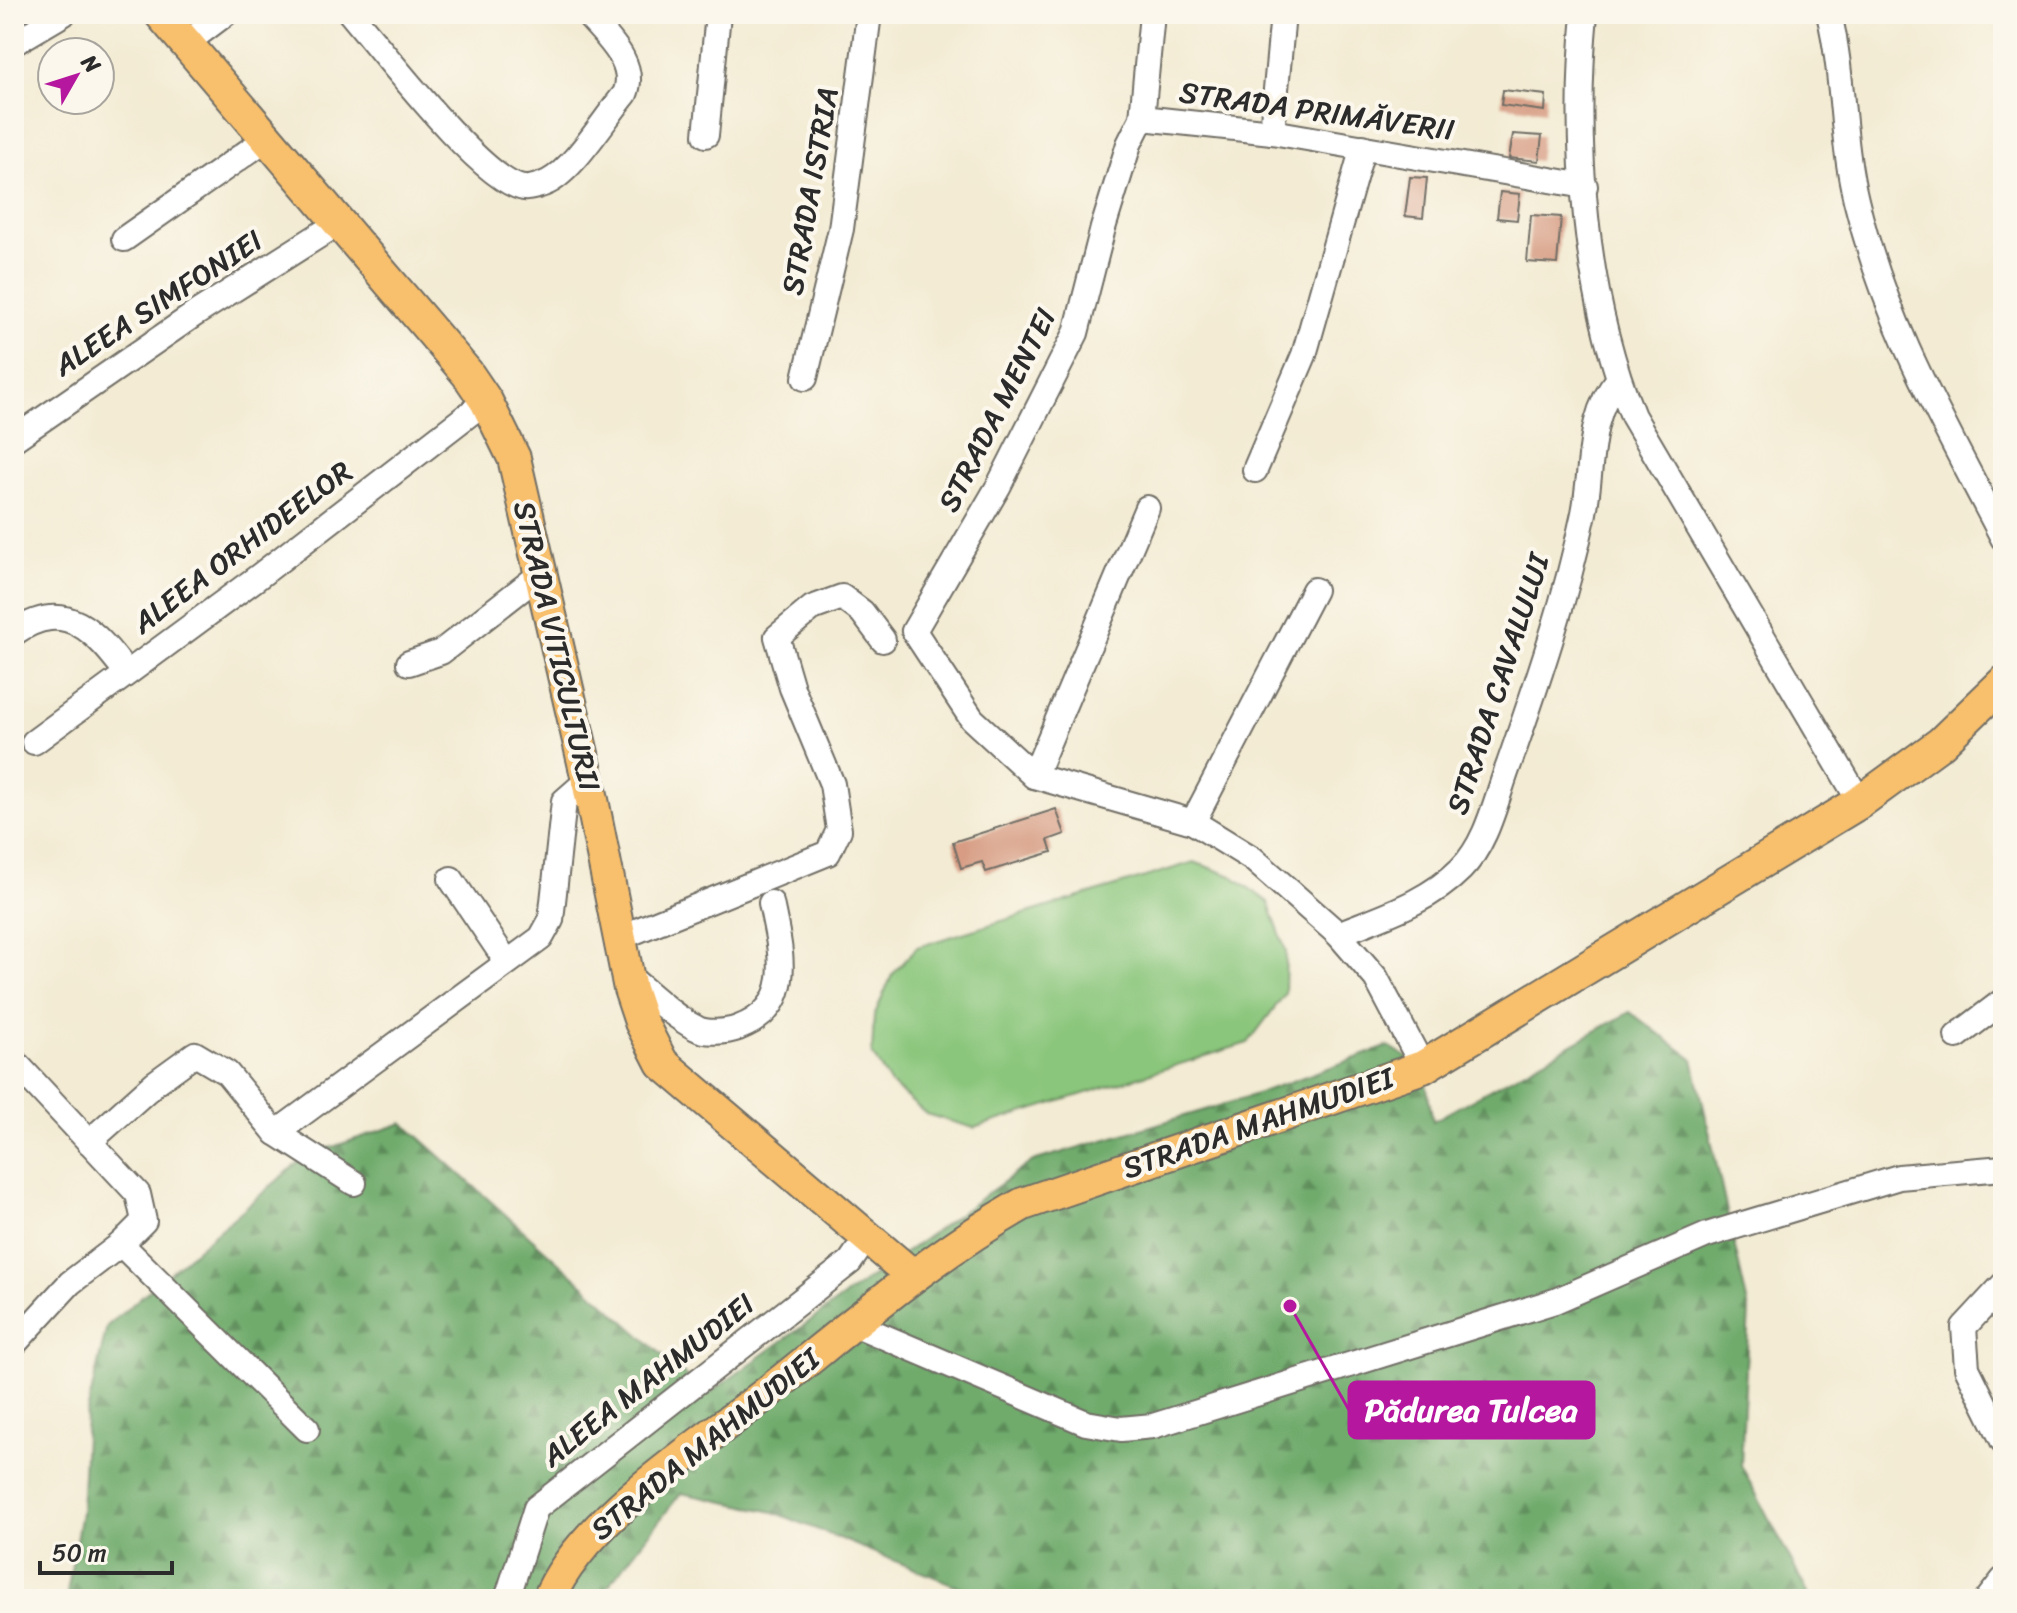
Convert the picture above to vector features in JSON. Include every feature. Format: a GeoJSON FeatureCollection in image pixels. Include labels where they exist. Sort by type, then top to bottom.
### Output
{"type":"FeatureCollection","features":[{"type":"Feature","properties":{"kind":"main road","name":"STRADA VITICULTURII"},"geometry":{"type":"LineString","coordinates":[[161,14],[337,224],[417,312],[486,401],[514,458],[588,780],[628,976],[641,1022],[662,1063],[913,1276]]}},
{"type":"Feature","properties":{"kind":"main road","name":"STRADA MAHMUDIEI"},"geometry":{"type":"LineString","coordinates":[[549,1599],[567,1564],[621,1506],[913,1276],[982,1227],[1023,1204],[1423,1067],[1860,802],[1941,743],[2003,683]]}},
{"type":"Feature","properties":{"kind":"street"},"geometry":{"type":"LineString","coordinates":[[14,43],[63,14]]}},
{"type":"Feature","properties":{"kind":"street"},"geometry":{"type":"LineString","coordinates":[[185,44],[225,14]]}},
{"type":"Feature","properties":{"kind":"street"},"geometry":{"type":"LineString","coordinates":[[351,14],[478,158],[506,180],[525,189],[547,183],[561,173],[625,94],[629,83],[623,60],[587,14]]}},
{"type":"Feature","properties":{"kind":"street"},"geometry":{"type":"LineString","coordinates":[[706,135],[718,14]]}},
{"type":"Feature","properties":{"kind":"street","name":"STRADA ISTRIA"},"geometry":{"type":"LineString","coordinates":[[805,378],[841,229],[869,14]]}},
{"type":"Feature","properties":{"kind":"street","name":"STRADA PRIMĂVERII"},"geometry":{"type":"LineString","coordinates":[[1152,14],[1142,118],[1272,132],[1585,186]]}},
{"type":"Feature","properties":{"kind":"street"},"geometry":{"type":"LineString","coordinates":[[1272,132],[1283,14]]}},
{"type":"Feature","properties":{"kind":"street"},"geometry":{"type":"LineString","coordinates":[[1585,14],[1579,78],[1585,186],[1591,248],[1618,380],[1633,416],[1860,802]]}},
{"type":"Feature","properties":{"kind":"street"},"geometry":{"type":"LineString","coordinates":[[1829,14],[1837,57],[1845,141],[1870,256],[1929,403],[2003,538]]}},
{"type":"Feature","properties":{"kind":"street","name":"STRADA MENTEI"},"geometry":{"type":"LineString","coordinates":[[1034,776],[972,719],[914,631],[998,487],[1076,333],[1103,228],[1129,144],[1142,118]]}},
{"type":"Feature","properties":{"kind":"street"},"geometry":{"type":"LineString","coordinates":[[124,239],[266,139]]}},
{"type":"Feature","properties":{"kind":"street"},"geometry":{"type":"LineString","coordinates":[[1255,470],[1304,355],[1363,147]]}},
{"type":"Feature","properties":{"kind":"street","name":"ALEEA SIMFONIEI"},"geometry":{"type":"LineString","coordinates":[[14,439],[195,314],[337,224]]}},
{"type":"Feature","properties":{"kind":"street","name":"STRADA CAVALULUI"},"geometry":{"type":"LineString","coordinates":[[1338,934],[1426,898],[1464,866],[1483,835],[1552,640],[1584,511],[1603,397],[1618,380]]}},
{"type":"Feature","properties":{"kind":"street","name":"ALEEA ORHIDEELOR"},"geometry":{"type":"LineString","coordinates":[[34,742],[486,401]]}},
{"type":"Feature","properties":{"kind":"street"},"geometry":{"type":"LineString","coordinates":[[1147,508],[1034,776],[1193,822],[1253,859],[1338,934],[1376,978],[1423,1067]]}},
{"type":"Feature","properties":{"kind":"street"},"geometry":{"type":"LineString","coordinates":[[409,663],[441,652],[542,573]]}},
{"type":"Feature","properties":{"kind":"street"},"geometry":{"type":"LineString","coordinates":[[1193,822],[1314,590]]}},
{"type":"Feature","properties":{"kind":"street"},"geometry":{"type":"LineString","coordinates":[[619,938],[828,853],[839,830],[832,784],[792,688],[777,637],[812,608],[842,597],[862,612],[883,640]]}},
{"type":"Feature","properties":{"kind":"street"},"geometry":{"type":"LineString","coordinates":[[14,633],[39,619],[64,619],[88,627],[127,673]]}},
{"type":"Feature","properties":{"kind":"street"},"geometry":{"type":"LineString","coordinates":[[276,1133],[541,938],[551,920],[564,801],[588,780]]}},
{"type":"Feature","properties":{"kind":"street"},"geometry":{"type":"LineString","coordinates":[[451,879],[507,962]]}},
{"type":"Feature","properties":{"kind":"street"},"geometry":{"type":"LineString","coordinates":[[628,976],[699,1030],[729,1031],[760,1020],[772,1002],[784,963],[771,903]]}},
{"type":"Feature","properties":{"kind":"street"},"geometry":{"type":"LineString","coordinates":[[1957,1036],[2003,1001]]}},
{"type":"Feature","properties":{"kind":"street"},"geometry":{"type":"LineString","coordinates":[[89,1142],[155,1083],[195,1054],[227,1073],[276,1133],[354,1183]]}},
{"type":"Feature","properties":{"kind":"street"},"geometry":{"type":"LineString","coordinates":[[14,1061],[138,1194],[144,1221],[121,1244],[70,1283],[14,1344]]}},
{"type":"Feature","properties":{"kind":"street"},"geometry":{"type":"LineString","coordinates":[[854,1324],[1086,1423],[1121,1429],[1153,1426],[1555,1301],[1707,1235],[1899,1177],[2003,1168]]}},
{"type":"Feature","properties":{"kind":"street","name":"ALEEA MAHMUDIEI"},"geometry":{"type":"LineString","coordinates":[[507,1599],[536,1508],[850,1262],[868,1236]]}},
{"type":"Feature","properties":{"kind":"street"},"geometry":{"type":"LineString","coordinates":[[121,1244],[307,1429]]}},
{"type":"Feature","properties":{"kind":"street"},"geometry":{"type":"LineString","coordinates":[[2003,1285],[1964,1327],[1967,1368],[2003,1441]]}},
{"type":"Feature","properties":{"kind":"street"},"geometry":{"type":"LineString","coordinates":[[1988,1599],[2003,1580]]}},
{"type":"Feature","properties":{"kind":"green space"},"geometry":{"type":"Polygon","coordinates":[[[1194,862],[1232,876],[1268,902],[1286,951],[1285,994],[1248,1043],[974,1128],[926,1114],[890,1083],[872,1054],[874,1016],[892,975],[917,947],[1194,862]]]}},
{"type":"Feature","properties":{"kind":"green space"},"geometry":{"type":"Polygon","coordinates":[[[1630,1012],[1693,1059],[1749,1310],[1741,1465],[1811,1599],[989,1599],[774,1512],[681,1493],[598,1599],[66,1599],[81,1512],[86,1416],[107,1326],[306,1156],[403,1123],[707,1395],[1033,1161],[1242,1099],[1389,1046],[1423,1067],[1433,1121],[1630,1012]]]}},
{"type":"Feature","properties":{"kind":"building"},"geometry":{"type":"Polygon","coordinates":[[[1503,90],[1546,95],[1545,111],[1501,105],[1503,90]]]}},
{"type":"Feature","properties":{"kind":"building"},"geometry":{"type":"Polygon","coordinates":[[[1513,134],[1542,136],[1539,161],[1509,158],[1513,134]]]}},
{"type":"Feature","properties":{"kind":"building"},"geometry":{"type":"Polygon","coordinates":[[[1410,177],[1427,178],[1423,218],[1405,216],[1410,177]]]}},
{"type":"Feature","properties":{"kind":"building"},"geometry":{"type":"Polygon","coordinates":[[[1500,192],[1520,194],[1517,220],[1497,218],[1500,192]]]}},
{"type":"Feature","properties":{"kind":"building"},"geometry":{"type":"Polygon","coordinates":[[[1531,215],[1561,217],[1557,264],[1527,262],[1531,215]]]}},
{"type":"Feature","properties":{"kind":"building"},"geometry":{"type":"Polygon","coordinates":[[[1056,809],[1065,834],[1048,840],[1052,852],[986,872],[982,862],[961,868],[953,842],[1056,809]]]}},
{"type":"Feature","properties":{"kind":"place","name":"Pădurea Tulcea"},"geometry":{"type":"Point","coordinates":[1290,1306]}}]}
